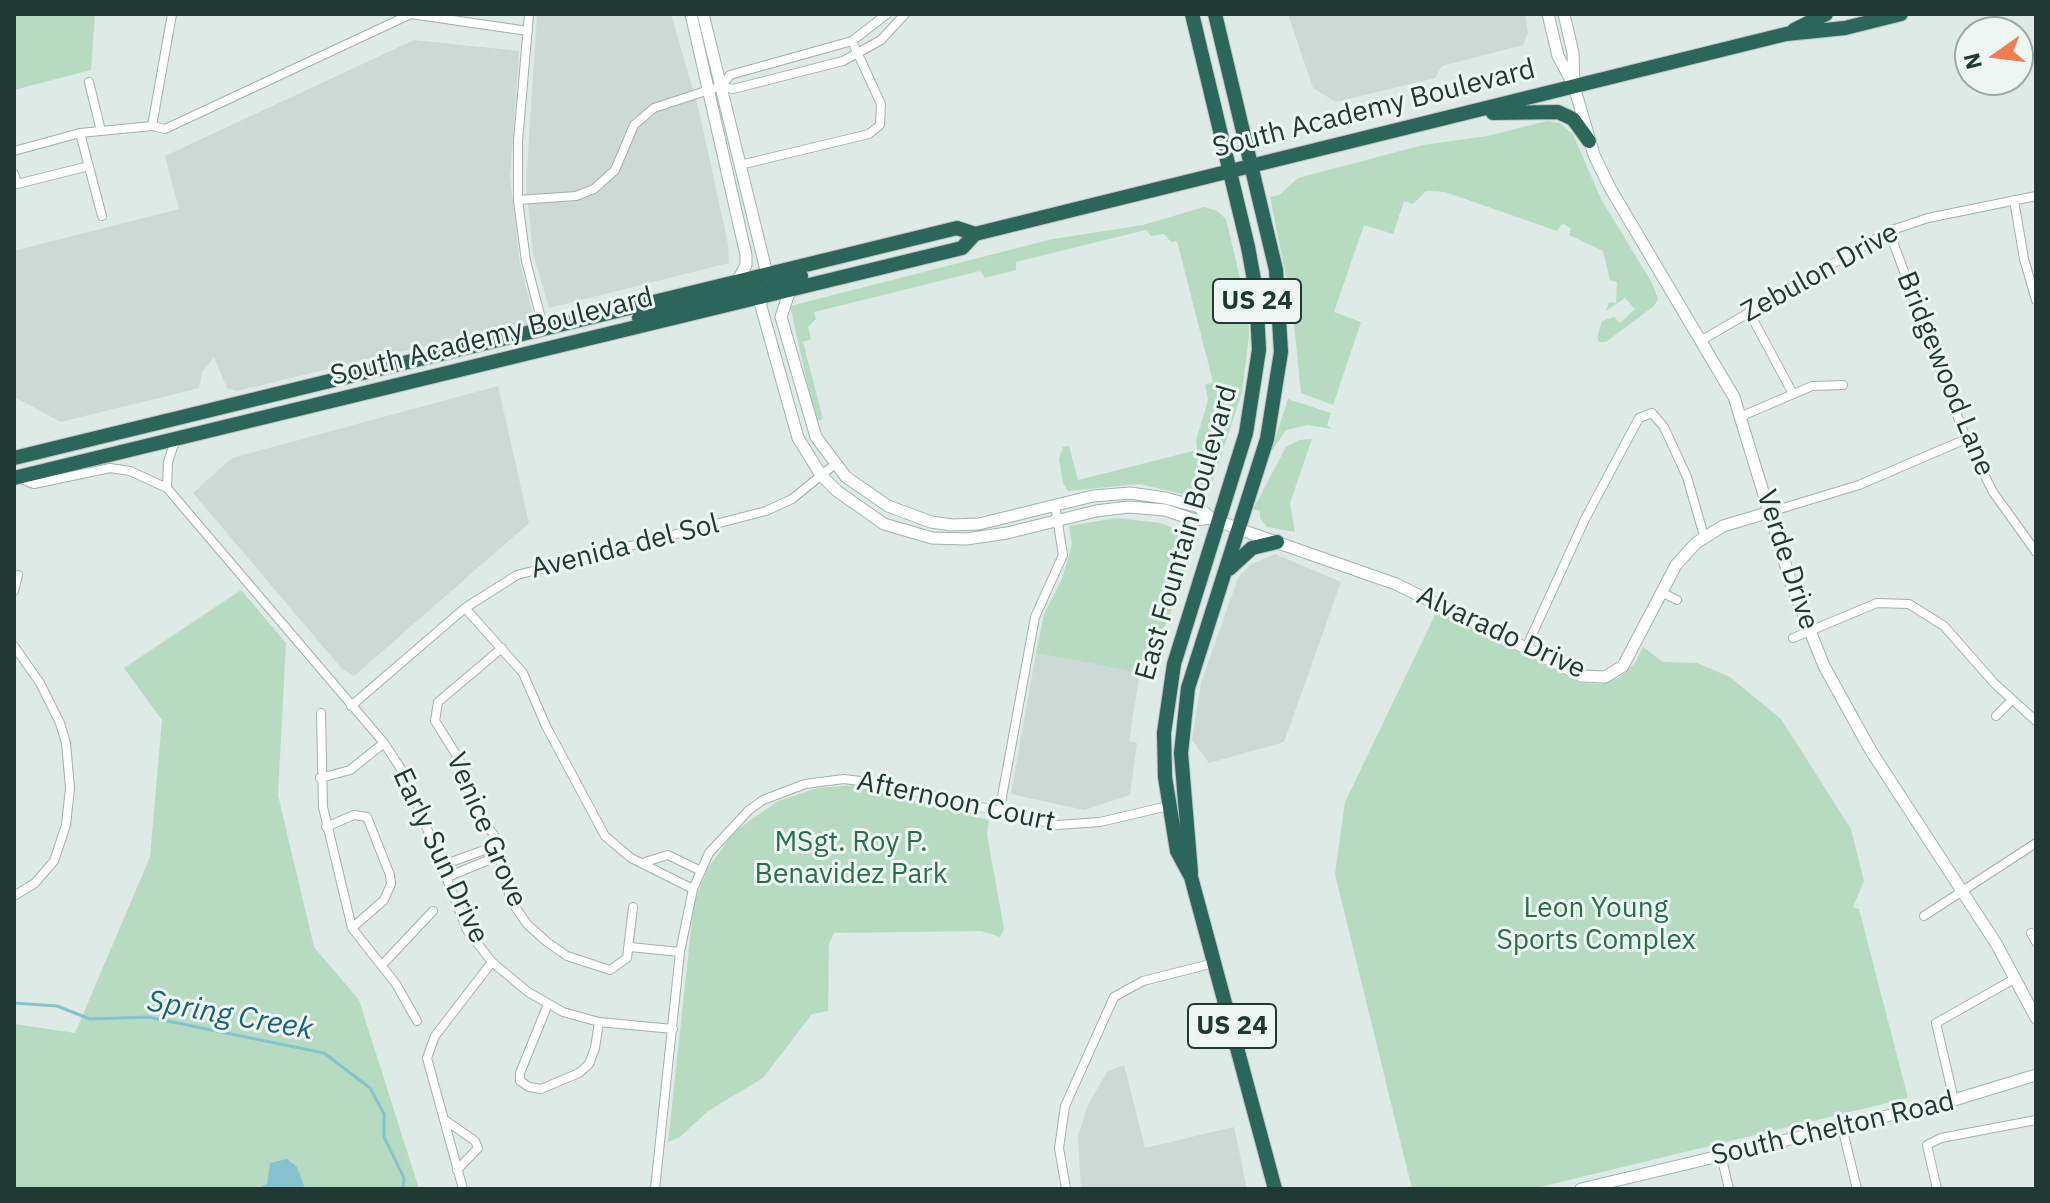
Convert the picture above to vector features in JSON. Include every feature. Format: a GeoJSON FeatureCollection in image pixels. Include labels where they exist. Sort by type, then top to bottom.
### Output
{"type":"FeatureCollection","features":[{"type":"Feature","properties":{"kind":"highway","name":"East Fountain Boulevard"},"geometry":{"type":"LineString","coordinates":[[1192,14],[1253,272],[1259,350],[1246,433],[1214,519],[1170,687],[1164,733],[1168,806],[1177,851],[1191,877],[1275,1189]]}},
{"type":"Feature","properties":{"kind":"highway","name":"East Fountain Boulevard"},"geometry":{"type":"LineString","coordinates":[[1191,877],[1192,846],[1182,768],[1183,720],[1191,676],[1273,414],[1281,352],[1280,298],[1215,14]]}},
{"type":"Feature","properties":{"kind":"highway","name":"South Academy Boulevard"},"geometry":{"type":"LineString","coordinates":[[1786,34],[1826,14]]}},
{"type":"Feature","properties":{"kind":"highway","name":"South Academy Boulevard"},"geometry":{"type":"LineString","coordinates":[[14,458],[545,331],[957,228],[975,234],[1786,34],[1845,28],[1901,14]]}},
{"type":"Feature","properties":{"kind":"highway"},"geometry":{"type":"LineString","coordinates":[[1461,114],[1558,112],[1573,119],[1589,141]]}},
{"type":"Feature","properties":{"kind":"highway","name":"South Academy Boulevard"},"geometry":{"type":"LineString","coordinates":[[16,477],[175,441],[962,248],[975,234]]}},
{"type":"Feature","properties":{"kind":"highway"},"geometry":{"type":"LineString","coordinates":[[759,299],[776,283],[866,260],[895,243]]}},
{"type":"Feature","properties":{"kind":"highway"},"geometry":{"type":"LineString","coordinates":[[574,344],[585,332],[744,291],[767,274]]}},
{"type":"Feature","properties":{"kind":"highway"},"geometry":{"type":"LineString","coordinates":[[1223,575],[1252,548],[1277,542]]}},
{"type":"Feature","properties":{"kind":"street"},"geometry":{"type":"LineString","coordinates":[[152,126],[172,14]]}},
{"type":"Feature","properties":{"kind":"street"},"geometry":{"type":"LineString","coordinates":[[14,151],[80,133],[152,126],[165,129],[411,14],[528,31]]}},
{"type":"Feature","properties":{"kind":"street"},"geometry":{"type":"LineString","coordinates":[[495,14],[495,26]]}},
{"type":"Feature","properties":{"kind":"street"},"geometry":{"type":"LineString","coordinates":[[529,14],[518,141],[518,200],[526,261],[545,331]]}},
{"type":"Feature","properties":{"kind":"street"},"geometry":{"type":"LineString","coordinates":[[691,14],[740,165],[767,274]]}},
{"type":"Feature","properties":{"kind":"street"},"geometry":{"type":"LineString","coordinates":[[703,14],[746,255],[746,265],[737,282]]}},
{"type":"Feature","properties":{"kind":"street"},"geometry":{"type":"LineString","coordinates":[[715,88],[730,75],[852,41],[887,14]]}},
{"type":"Feature","properties":{"kind":"street"},"geometry":{"type":"LineString","coordinates":[[518,200],[576,196],[594,189],[615,170],[640,118],[662,105],[715,88],[733,89],[858,54],[881,40],[905,14]]}},
{"type":"Feature","properties":{"kind":"street"},"geometry":{"type":"LineString","coordinates":[[1548,14],[1558,56],[1574,86]]}},
{"type":"Feature","properties":{"kind":"street"},"geometry":{"type":"LineString","coordinates":[[1564,14],[1573,53],[1574,86]]}},
{"type":"Feature","properties":{"kind":"street"},"geometry":{"type":"LineString","coordinates":[[740,165],[876,131],[883,119],[881,104],[852,41]]}},
{"type":"Feature","properties":{"kind":"street"},"geometry":{"type":"LineString","coordinates":[[89,82],[101,131]]}},
{"type":"Feature","properties":{"kind":"street","name":"Verde Drive"},"geometry":{"type":"LineString","coordinates":[[1574,86],[1589,141],[1610,188],[1702,340],[1742,416],[1809,630],[1860,732],[1963,891],[2016,978],[2036,1018]]}},
{"type":"Feature","properties":{"kind":"street"},"geometry":{"type":"LineString","coordinates":[[80,133],[102,216]]}},
{"type":"Feature","properties":{"kind":"street"},"geometry":{"type":"LineString","coordinates":[[14,174],[17,184],[89,166]]}},
{"type":"Feature","properties":{"kind":"street","name":"Zebulon Drive"},"geometry":{"type":"LineString","coordinates":[[1702,340],[1889,231],[1928,218],[2036,196]]}},
{"type":"Feature","properties":{"kind":"street"},"geometry":{"type":"LineString","coordinates":[[2014,200],[2024,259],[2036,300]]}},
{"type":"Feature","properties":{"kind":"street","name":"Bridgewood Lane"},"geometry":{"type":"LineString","coordinates":[[1889,231],[1966,439],[1993,492],[2036,552]]}},
{"type":"Feature","properties":{"kind":"street"},"geometry":{"type":"LineString","coordinates":[[790,290],[781,317],[798,384],[816,437],[834,465],[875,499],[931,522],[979,524],[1093,496],[1148,494],[1199,507],[1214,519]]}},
{"type":"Feature","properties":{"kind":"street"},"geometry":{"type":"LineString","coordinates":[[759,299],[791,422],[821,475],[871,517],[932,538],[984,537],[1059,519],[1129,507],[1165,510],[1195,520],[1214,519]]}},
{"type":"Feature","properties":{"kind":"street"},"geometry":{"type":"LineString","coordinates":[[1749,312],[1793,394]]}},
{"type":"Feature","properties":{"kind":"street"},"geometry":{"type":"LineString","coordinates":[[1742,416],[1812,386],[1843,385]]}},
{"type":"Feature","properties":{"kind":"street"},"geometry":{"type":"LineString","coordinates":[[1526,648],[1585,519],[1639,418],[1652,413],[1664,427],[1687,477],[1704,536]]}},
{"type":"Feature","properties":{"kind":"street","name":"Alvarado Drive"},"geometry":{"type":"LineString","coordinates":[[1214,519],[1396,584],[1582,676],[1612,674],[1628,660],[1681,557],[1704,536],[1735,521],[1859,485],[1966,439]]}},
{"type":"Feature","properties":{"kind":"street"},"geometry":{"type":"LineString","coordinates":[[167,488],[168,462],[175,441]]}},
{"type":"Feature","properties":{"kind":"street","name":"Avenida del Sol"},"geometry":{"type":"LineString","coordinates":[[351,706],[465,608],[533,568],[766,511],[792,499],[834,465]]}},
{"type":"Feature","properties":{"kind":"street","name":"Early Sun Drive"},"geometry":{"type":"LineString","coordinates":[[16,477],[34,484],[110,468],[130,471],[167,488],[384,743],[407,778],[467,930],[492,962],[548,1004],[599,1022],[673,1029]]}},
{"type":"Feature","properties":{"kind":"street"},"geometry":{"type":"LineString","coordinates":[[999,813],[1035,617],[1063,555],[1055,505]]}},
{"type":"Feature","properties":{"kind":"street"},"geometry":{"type":"LineString","coordinates":[[14,591],[18,575]]}},
{"type":"Feature","properties":{"kind":"street"},"geometry":{"type":"LineString","coordinates":[[1663,593],[1677,600]]}},
{"type":"Feature","properties":{"kind":"street"},"geometry":{"type":"LineString","coordinates":[[1793,638],[1877,603],[1909,604],[1944,626],[2012,700],[2036,721]]}},
{"type":"Feature","properties":{"kind":"street"},"geometry":{"type":"LineString","coordinates":[[465,608],[502,648],[534,692],[546,726],[605,836],[617,849],[693,889]]}},
{"type":"Feature","properties":{"kind":"street"},"geometry":{"type":"LineString","coordinates":[[14,646],[40,683],[60,723],[66,743],[70,788],[66,825],[54,861],[35,883],[14,896]]}},
{"type":"Feature","properties":{"kind":"street","name":"Venice Grove"},"geometry":{"type":"LineString","coordinates":[[502,648],[438,702],[435,721],[459,759],[479,816],[499,850],[511,901],[527,924],[567,956],[610,970],[627,958],[630,947]]}},
{"type":"Feature","properties":{"kind":"street"},"geometry":{"type":"LineString","coordinates":[[1996,716],[2012,700]]}},
{"type":"Feature","properties":{"kind":"street"},"geometry":{"type":"LineString","coordinates":[[321,713],[320,778],[326,827],[352,928],[382,965],[417,1021]]}},
{"type":"Feature","properties":{"kind":"street"},"geometry":{"type":"LineString","coordinates":[[320,778],[350,770],[384,743]]}},
{"type":"Feature","properties":{"kind":"street","name":"Afternoon Court"},"geometry":{"type":"LineString","coordinates":[[655,1189],[680,952],[693,889],[721,836],[749,810],[763,800],[805,784],[864,780],[1037,822],[1078,825],[1168,806]]}},
{"type":"Feature","properties":{"kind":"street"},"geometry":{"type":"LineString","coordinates":[[326,827],[354,815],[367,817],[390,875],[391,884],[384,900],[352,928]]}},
{"type":"Feature","properties":{"kind":"street"},"geometry":{"type":"LineString","coordinates":[[1924,916],[2036,843]]}},
{"type":"Feature","properties":{"kind":"street"},"geometry":{"type":"LineString","coordinates":[[443,865],[499,850]]}},
{"type":"Feature","properties":{"kind":"street"},"geometry":{"type":"LineString","coordinates":[[447,877],[499,850]]}},
{"type":"Feature","properties":{"kind":"street"},"geometry":{"type":"LineString","coordinates":[[645,862],[668,855],[701,871]]}},
{"type":"Feature","properties":{"kind":"street"},"geometry":{"type":"LineString","coordinates":[[633,907],[630,947],[680,952]]}},
{"type":"Feature","properties":{"kind":"street"},"geometry":{"type":"LineString","coordinates":[[382,965],[433,911]]}},
{"type":"Feature","properties":{"kind":"street"},"geometry":{"type":"LineString","coordinates":[[2031,933],[2036,942]]}},
{"type":"Feature","properties":{"kind":"street"},"geometry":{"type":"LineString","coordinates":[[463,1189],[428,1070],[429,1047],[476,979],[492,962]]}},
{"type":"Feature","properties":{"kind":"street"},"geometry":{"type":"LineString","coordinates":[[1066,1189],[1059,1148],[1065,1106],[1114,997],[1143,981],[1215,963]]}},
{"type":"Feature","properties":{"kind":"street"},"geometry":{"type":"LineString","coordinates":[[1954,1100],[1936,1023],[2016,978]]}},
{"type":"Feature","properties":{"kind":"street"},"geometry":{"type":"LineString","coordinates":[[548,1004],[520,1073],[520,1081],[529,1087],[541,1089],[579,1073],[589,1064],[599,1022]]}},
{"type":"Feature","properties":{"kind":"street","name":"South Chelton Road"},"geometry":{"type":"LineString","coordinates":[[1581,1189],[1601,1187],[1954,1100],[2036,1075]]}},
{"type":"Feature","properties":{"kind":"street"},"geometry":{"type":"LineString","coordinates":[[444,1119],[475,1141],[478,1148],[457,1170]]}},
{"type":"Feature","properties":{"kind":"street"},"geometry":{"type":"LineString","coordinates":[[1937,1189],[1927,1145],[1941,1138],[2036,1120]]}},
{"type":"Feature","properties":{"kind":"street"},"geometry":{"type":"LineString","coordinates":[[1842,1127],[1857,1189]]}},
{"type":"Feature","properties":{"kind":"street"},"geometry":{"type":"LineString","coordinates":[[1721,1155],[1729,1189]]}},
{"type":"Feature","properties":{"kind":"shaded area"},"geometry":{"type":"Polygon","coordinates":[[[537,14],[671,14],[699,111],[728,244],[729,263],[549,308],[533,253],[526,185],[537,14]]]}},
{"type":"Feature","properties":{"kind":"shaded area"},"geometry":{"type":"Polygon","coordinates":[[[1288,14],[1525,14],[1528,32],[1523,45],[1442,66],[1435,78],[1336,102],[1313,88],[1288,14]]]}},
{"type":"Feature","properties":{"kind":"shaded area"},"geometry":{"type":"Polygon","coordinates":[[[414,40],[519,51],[510,176],[520,264],[534,319],[529,326],[482,338],[415,348],[237,391],[227,388],[214,357],[202,372],[199,388],[61,422],[16,398],[14,251],[179,209],[165,156],[414,40]]]}},
{"type":"Feature","properties":{"kind":"shaded area"},"geometry":{"type":"Polygon","coordinates":[[[498,386],[529,523],[354,676],[342,669],[193,493],[232,458],[498,386]]]}},
{"type":"Feature","properties":{"kind":"shaded area"},"geometry":{"type":"Polygon","coordinates":[[[1275,554],[1341,582],[1284,742],[1209,763],[1192,740],[1201,683],[1238,578],[1250,565],[1275,554]]]}},
{"type":"Feature","properties":{"kind":"shaded area"},"geometry":{"type":"Polygon","coordinates":[[[1036,653],[1140,673],[1129,741],[1137,743],[1130,795],[1084,810],[1011,794],[1036,653]]]}},
{"type":"Feature","properties":{"kind":"shaded area"},"geometry":{"type":"Polygon","coordinates":[[[1124,1065],[1145,1148],[1234,1127],[1247,1189],[1081,1189],[1078,1136],[1088,1105],[1107,1072],[1124,1065]]]}},
{"type":"Feature","properties":{"kind":"green space"},"geometry":{"type":"Polygon","coordinates":[[[14,14],[95,14],[91,70],[14,90],[14,14]]]}},
{"type":"Feature","properties":{"kind":"green space"},"geometry":{"type":"Polygon","coordinates":[[[1547,121],[1560,123],[1573,134],[1601,199],[1652,283],[1658,299],[1654,306],[1606,342],[1599,342],[1597,338],[1602,321],[1614,317],[1620,323],[1635,309],[1625,298],[1606,311],[1609,302],[1616,303],[1617,282],[1610,280],[1603,251],[1569,235],[1571,229],[1566,225],[1562,224],[1557,231],[1445,192],[1426,191],[1413,204],[1404,201],[1393,234],[1364,225],[1334,312],[1361,322],[1333,405],[1301,393],[1292,305],[1270,197],[1279,195],[1298,178],[1423,145],[1487,136],[1547,121]]]}},
{"type":"Feature","properties":{"kind":"green space"},"geometry":{"type":"Polygon","coordinates":[[[1204,207],[1217,211],[1226,219],[1248,312],[1249,336],[1242,392],[1210,490],[1196,497],[1139,484],[1068,491],[1063,483],[1059,459],[1063,447],[1069,446],[1078,480],[1197,450],[1196,441],[1208,400],[1205,385],[1213,382],[1177,241],[1171,242],[1164,234],[1151,236],[1146,230],[1016,262],[1016,270],[985,278],[980,271],[814,312],[816,319],[808,327],[811,339],[803,342],[823,419],[816,421],[790,306],[1053,239],[1143,225],[1204,207]]]}},
{"type":"Feature","properties":{"kind":"green space"},"geometry":{"type":"Polygon","coordinates":[[[1288,399],[1331,413],[1327,425],[1332,429],[1308,425],[1286,430],[1271,452],[1288,399]]]}},
{"type":"Feature","properties":{"kind":"green space"},"geometry":{"type":"Polygon","coordinates":[[[1312,439],[1290,503],[1295,532],[1267,527],[1260,518],[1260,511],[1253,509],[1286,447],[1299,440],[1312,439]]]}},
{"type":"Feature","properties":{"kind":"green space"},"geometry":{"type":"Polygon","coordinates":[[[1116,518],[1161,523],[1187,534],[1193,550],[1168,620],[1140,673],[1036,653],[1044,614],[1062,579],[1072,544],[1069,526],[1116,518]]]}},
{"type":"Feature","properties":{"kind":"green space"},"geometry":{"type":"Polygon","coordinates":[[[241,590],[286,643],[278,795],[314,947],[359,1000],[419,1189],[14,1189],[14,1024],[75,1033],[150,857],[162,720],[124,668],[241,590]]]}},
{"type":"Feature","properties":{"kind":"green space","name":"Leon Young Sports Complex"},"geometry":{"type":"Polygon","coordinates":[[[1437,611],[1581,683],[1601,684],[1620,677],[1635,663],[1643,647],[1663,662],[1697,663],[1730,677],[1781,719],[1851,829],[1864,881],[1853,907],[1859,909],[1908,1098],[1532,1189],[1412,1189],[1335,874],[1345,802],[1437,611]]]}},
{"type":"Feature","properties":{"kind":"green space","name":"MSgt. Roy P. Benavidez Park"},"geometry":{"type":"Polygon","coordinates":[[[854,785],[989,820],[987,834],[1004,929],[1000,937],[981,931],[834,933],[829,944],[828,1011],[812,1014],[763,1078],[708,1111],[680,1137],[668,1142],[694,902],[708,868],[734,832],[778,801],[818,788],[854,785]]]}},
{"type":"Feature","properties":{"kind":"water"},"geometry":{"type":"Polygon","coordinates":[[[287,1159],[297,1167],[305,1189],[257,1189],[267,1184],[270,1163],[287,1159]]]}},
{"type":"Feature","properties":{"kind":"waterway","name":"Spring Creek"},"geometry":{"type":"LineString","coordinates":[[14,1003],[57,1006],[90,1019],[148,1017],[324,1053],[370,1088],[384,1114],[384,1137],[404,1178],[403,1189]]}}]}
